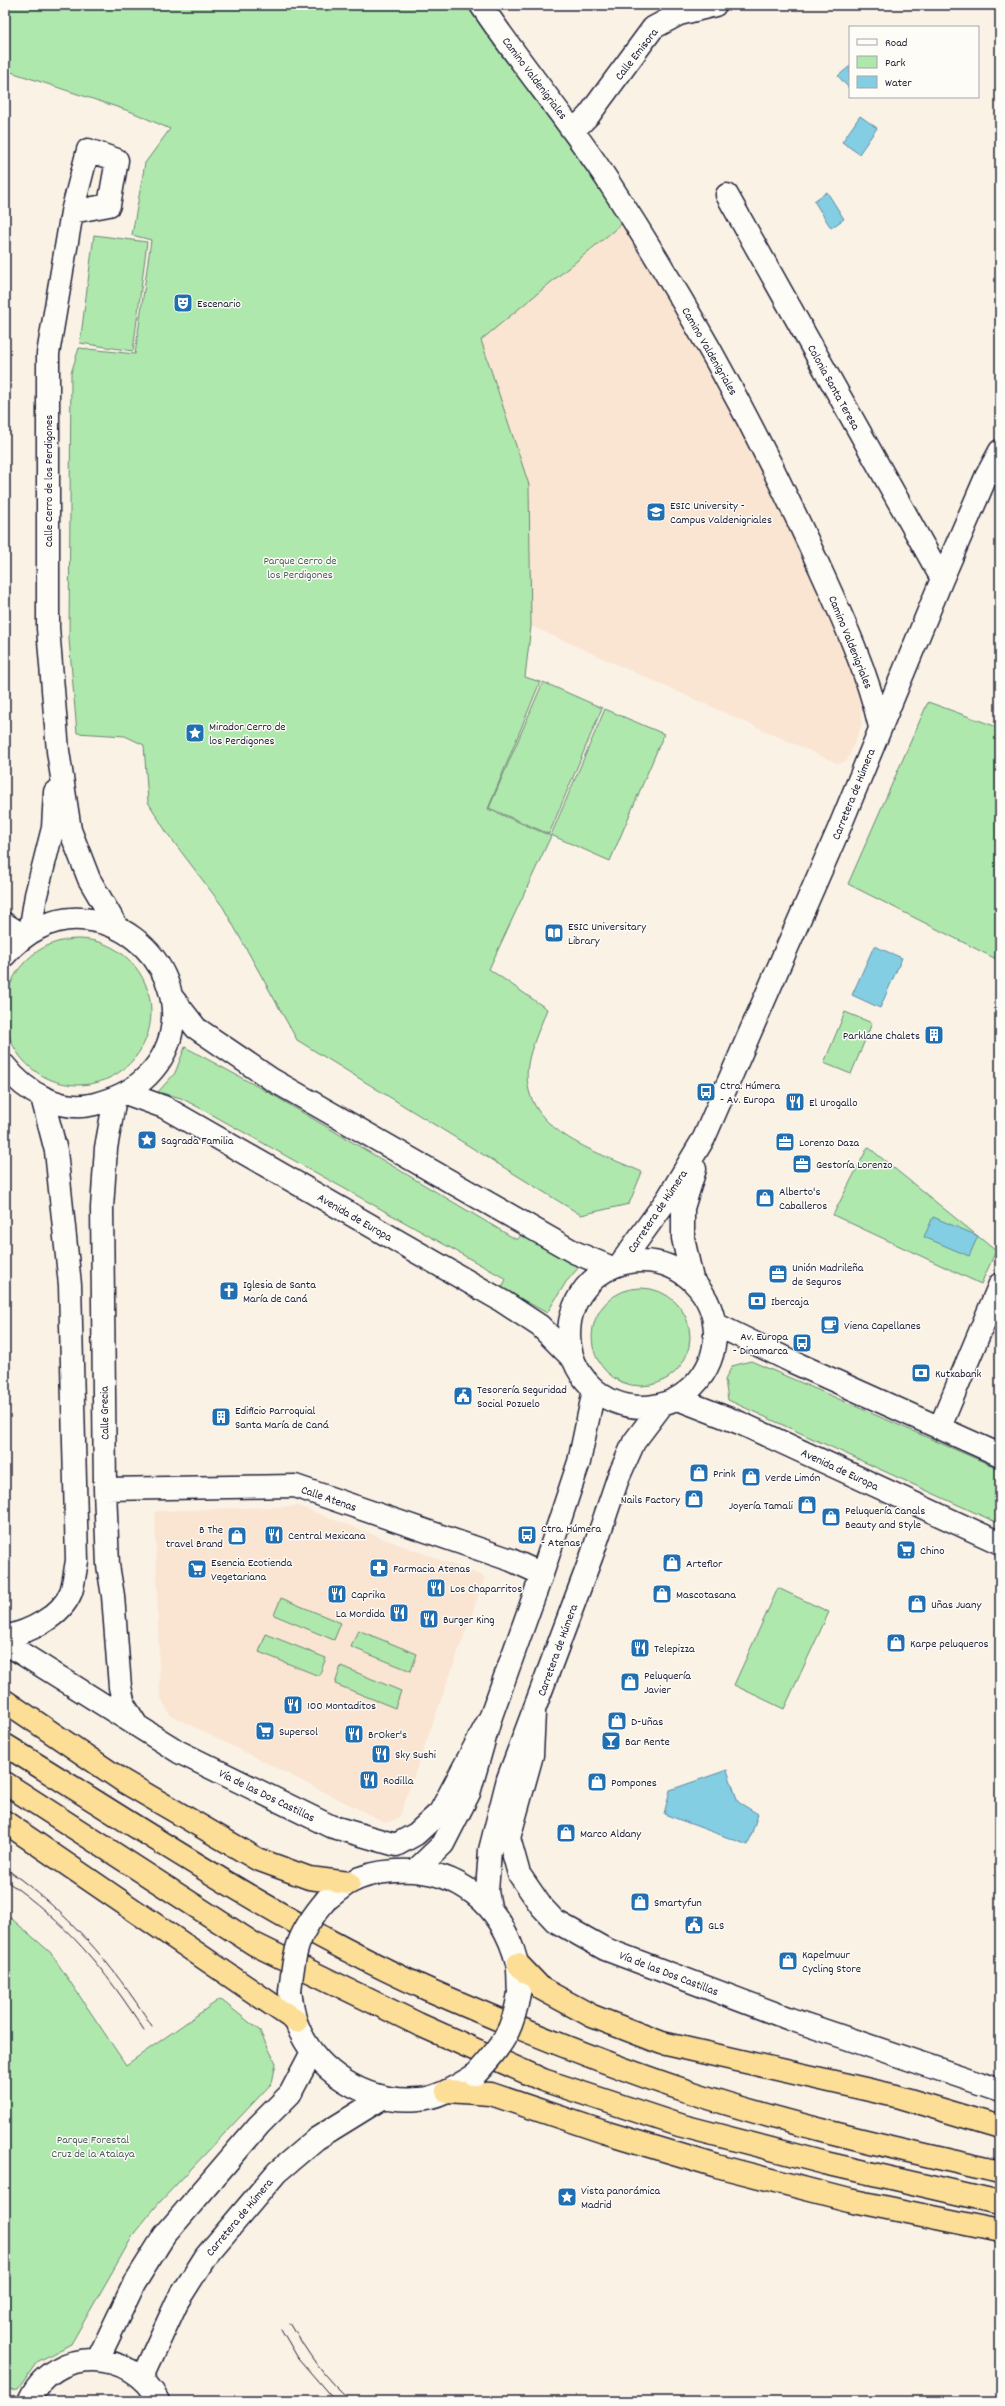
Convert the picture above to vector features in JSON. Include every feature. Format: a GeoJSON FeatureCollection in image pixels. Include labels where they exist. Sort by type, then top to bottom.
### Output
{"type":"FeatureCollection","features":[{"type":"Feature","properties":{"kind":"highway"},"geometry":{"type":"LineString","coordinates":[[5,1701],[122,1781],[257,1859],[309,1878],[349,1883]]}},
{"type":"Feature","properties":{"kind":"highway"},"geometry":{"type":"LineString","coordinates":[[5,1745],[268,1908],[425,1988],[553,2041],[687,2091],[828,2133],[1000,2172]]}},
{"type":"Feature","properties":{"kind":"highway"},"geometry":{"type":"LineString","coordinates":[[5,1783],[254,1944],[418,2024],[543,2080],[679,2125],[825,2163],[1000,2203]]}},
{"type":"Feature","properties":{"kind":"highway"},"geometry":{"type":"LineString","coordinates":[[5,1822],[296,2021]]}},
{"type":"Feature","properties":{"kind":"highway"},"geometry":{"type":"LineString","coordinates":[[518,1964],[542,1989],[592,2016],[662,2043],[896,2096],[1000,2127]]}},
{"type":"Feature","properties":{"kind":"highway"},"geometry":{"type":"LineString","coordinates":[[447,2091],[490,2094],[604,2132],[717,2166],[848,2200],[1000,2231]]}},
{"type":"Feature","properties":{"kind":"street","name":"Camino Valdenigriales"},"geometry":{"type":"LineString","coordinates":[[481,5],[574,130],[635,224],[716,359],[748,417],[844,622],[872,694],[880,727]]}},
{"type":"Feature","properties":{"kind":"street","name":"Calle Emisora"},"geometry":{"type":"LineString","coordinates":[[574,130],[589,116],[653,28],[676,9],[716,5]]}},
{"type":"Feature","properties":{"kind":"street","name":"Colonia Santa Teresa"},"geometry":{"type":"LineString","coordinates":[[727,195],[942,580]]}},
{"type":"Feature","properties":{"kind":"street","name":"Calle Cerro de los Perdigones"},"geometry":{"type":"LineString","coordinates":[[72,212],[48,354],[48,628],[58,751],[70,830],[89,879],[117,927]]}},
{"type":"Feature","properties":{"kind":"street","name":"Carretera de Húmera"},"geometry":{"type":"LineString","coordinates":[[615,1265],[668,1198],[704,1138],[838,831],[942,580],[986,478],[1000,451]]}},
{"type":"Feature","properties":{"kind":"street","name":"Calle Cerro de los Perdigones"},"geometry":{"type":"LineString","coordinates":[[27,934],[53,828],[58,751]]}},
{"type":"Feature","properties":{"kind":"street"},"geometry":{"type":"LineString","coordinates":[[5,955],[27,934],[51,923],[73,919],[96,920],[117,927],[137,939],[153,955],[165,974],[171,996],[172,1019],[168,1042],[158,1062],[148,1074],[120,1096],[91,1105],[66,1104],[42,1097],[17,1081],[5,1066]]}},
{"type":"Feature","properties":{"kind":"street"},"geometry":{"type":"LineString","coordinates":[[5,924],[27,934]]}},
{"type":"Feature","properties":{"kind":"street"},"geometry":{"type":"LineString","coordinates":[[171,996],[196,1028],[271,1079],[574,1252],[615,1265]]}},
{"type":"Feature","properties":{"kind":"street","name":"Avenida de Europa"},"geometry":{"type":"LineString","coordinates":[[120,1096],[164,1107],[502,1301],[540,1326],[573,1359]]}},
{"type":"Feature","properties":{"kind":"street","name":"Calle Grecia"},"geometry":{"type":"LineString","coordinates":[[120,1096],[106,1148],[102,1208],[105,1489],[108,1565],[113,1596],[120,1687],[124,1705],[136,1724]]}},
{"type":"Feature","properties":{"kind":"street"},"geometry":{"type":"LineString","coordinates":[[5,1637],[34,1627],[55,1613],[70,1593],[77,1561],[70,1285],[56,1151],[42,1097]]}},
{"type":"Feature","properties":{"kind":"street","name":"Carretera de Húmera"},"geometry":{"type":"LineString","coordinates":[[692,1279],[682,1238],[684,1208],[704,1138]]}},
{"type":"Feature","properties":{"kind":"street"},"geometry":{"type":"LineString","coordinates":[[670,1402],[639,1408],[615,1402],[594,1390],[582,1376],[573,1359],[568,1338],[573,1310],[578,1296],[592,1279],[615,1265],[646,1260],[671,1265],[692,1279],[708,1299],[716,1324],[793,1362],[1000,1455]]}},
{"type":"Feature","properties":{"kind":"street"},"geometry":{"type":"LineString","coordinates":[[940,1427],[1000,1284]]}},
{"type":"Feature","properties":{"kind":"street","name":"Carretera de Húmera"},"geometry":{"type":"LineString","coordinates":[[490,1907],[488,1891],[490,1850],[508,1779],[592,1555],[618,1478],[634,1442],[670,1402],[695,1385],[708,1367],[715,1346],[716,1324]]}},
{"type":"Feature","properties":{"kind":"street"},"geometry":{"type":"LineString","coordinates":[[416,1870],[443,1844],[469,1793],[491,1716],[542,1574],[579,1462],[594,1390]]}},
{"type":"Feature","properties":{"kind":"street","name":"Avenida de Europa"},"geometry":{"type":"LineString","coordinates":[[670,1402],[740,1423],[1000,1543]]}},
{"type":"Feature","properties":{"kind":"street","name":"Calle Atenas"},"geometry":{"type":"LineString","coordinates":[[105,1489],[295,1486],[511,1560],[542,1574]]}},
{"type":"Feature","properties":{"kind":"street","name":"Vía de las Dos Castillas"},"geometry":{"type":"LineString","coordinates":[[5,1644],[179,1752],[330,1826],[396,1845],[416,1834],[440,1812],[491,1716]]}},
{"type":"Feature","properties":{"kind":"street","name":"Vía de las Dos Castillas"},"geometry":{"type":"LineString","coordinates":[[534,1712],[532,1756],[509,1838],[519,1874],[541,1906],[555,1921],[605,1949],[790,2019],[1000,2090]]}},
{"type":"Feature","properties":{"kind":"street"},"geometry":{"type":"LineString","coordinates":[[416,1870],[441,1875],[468,1889],[490,1907],[507,1933],[518,1964],[519,1993],[516,2012],[500,2048],[475,2075],[447,2091],[420,2099],[384,2097],[355,2088],[327,2068],[312,2052],[296,2021],[290,1992],[294,1954],[309,1920],[326,1900],[349,1883],[379,1872],[416,1870]]}},
{"type":"Feature","properties":{"kind":"street"},"geometry":{"type":"LineString","coordinates":[[98,2359],[134,2284],[164,2236],[259,2125],[290,2094],[312,2052]]}},
{"type":"Feature","properties":{"kind":"street","name":"Carretera de Húmera"},"geometry":{"type":"LineString","coordinates":[[142,2378],[177,2302],[206,2256],[277,2172],[316,2138],[384,2097]]}},
{"type":"Feature","properties":{"kind":"street"},"geometry":{"type":"LineString","coordinates":[[29,2401],[41,2382],[57,2368],[77,2361],[98,2359],[121,2365],[142,2378],[154,2392],[158,2401]]}},
{"type":"Feature","properties":{"kind":"shaded area","name":"ESIC University - Campus Valdenigriales"},"geometry":{"type":"Polygon","coordinates":[[[624,222],[728,402],[795,538],[859,688],[862,724],[847,761],[839,764],[531,626],[529,485],[480,340],[624,222]]]}},
{"type":"Feature","properties":{"kind":"shaded area"},"geometry":{"type":"Polygon","coordinates":[[[298,1506],[485,1577],[399,1818],[386,1823],[170,1715],[160,1696],[155,1511],[298,1506]]]}},
{"type":"Feature","properties":{"kind":"green space","name":"Parque Cerro de los Perdigones"},"geometry":{"type":"Polygon","coordinates":[[[5,5],[474,5],[624,222],[481,340],[529,485],[531,626],[525,677],[540,682],[488,809],[551,836],[489,969],[547,1009],[529,1057],[528,1064],[528,1087],[535,1106],[548,1122],[564,1135],[603,1156],[642,1172],[629,1204],[581,1215],[297,1040],[223,907],[167,833],[148,802],[144,745],[125,736],[77,733],[69,639],[71,373],[79,348],[135,354],[151,240],[132,235],[145,163],[170,129],[132,112],[5,70],[5,5]]]}},
{"type":"Feature","properties":{"kind":"green space"},"geometry":{"type":"Polygon","coordinates":[[[94,235],[147,242],[133,351],[80,343],[94,235]]]}},
{"type":"Feature","properties":{"kind":"green space"},"geometry":{"type":"Polygon","coordinates":[[[543,682],[602,708],[549,834],[489,808],[543,682]]]}},
{"type":"Feature","properties":{"kind":"green space"},"geometry":{"type":"Polygon","coordinates":[[[928,702],[1000,728],[1000,961],[848,884],[928,702]]]}},
{"type":"Feature","properties":{"kind":"green space"},"geometry":{"type":"Polygon","coordinates":[[[605,709],[664,734],[610,861],[551,835],[605,709]]]}},
{"type":"Feature","properties":{"kind":"green space"},"geometry":{"type":"Polygon","coordinates":[[[71,939],[85,939],[113,947],[125,955],[135,965],[146,984],[150,998],[150,1026],[143,1047],[135,1059],[125,1069],[106,1080],[85,1085],[71,1085],[43,1077],[31,1069],[21,1059],[10,1040],[5,1019],[5,1005],[13,977],[21,965],[31,955],[50,944],[71,939]]]}},
{"type":"Feature","properties":{"kind":"green space"},"geometry":{"type":"Polygon","coordinates":[[[845,1012],[872,1023],[851,1074],[824,1063],[845,1012]]]}},
{"type":"Feature","properties":{"kind":"green space"},"geometry":{"type":"Polygon","coordinates":[[[185,1047],[273,1095],[517,1240],[522,1234],[580,1266],[566,1282],[547,1313],[502,1288],[506,1279],[211,1114],[181,1098],[158,1092],[175,1073],[185,1047]]]}},
{"type":"Feature","properties":{"kind":"green space"},"geometry":{"type":"Polygon","coordinates":[[[868,1147],[996,1251],[981,1284],[833,1215],[868,1147]]]}},
{"type":"Feature","properties":{"kind":"green space"},"geometry":{"type":"Polygon","coordinates":[[[641,1288],[651,1289],[668,1296],[682,1310],[689,1327],[689,1347],[682,1364],[668,1378],[651,1385],[641,1386],[631,1385],[614,1378],[600,1364],[593,1347],[592,1337],[593,1327],[600,1310],[614,1296],[631,1289],[641,1288]]]}},
{"type":"Feature","properties":{"kind":"green space"},"geometry":{"type":"Polygon","coordinates":[[[751,1361],[1000,1469],[1000,1524],[728,1400],[725,1380],[732,1366],[751,1361]]]}},
{"type":"Feature","properties":{"kind":"green space"},"geometry":{"type":"Polygon","coordinates":[[[778,1588],[829,1612],[784,1709],[734,1685],[778,1588]]]}},
{"type":"Feature","properties":{"kind":"green space"},"geometry":{"type":"Polygon","coordinates":[[[281,1598],[341,1623],[334,1640],[274,1615],[281,1598]]]}},
{"type":"Feature","properties":{"kind":"green space"},"geometry":{"type":"Polygon","coordinates":[[[358,1630],[417,1654],[411,1671],[351,1647],[358,1630]]]}},
{"type":"Feature","properties":{"kind":"green space"},"geometry":{"type":"Polygon","coordinates":[[[266,1634],[326,1658],[319,1676],[259,1652],[266,1634]]]}},
{"type":"Feature","properties":{"kind":"green space"},"geometry":{"type":"Polygon","coordinates":[[[341,1666],[401,1691],[395,1708],[335,1684],[341,1666]]]}},
{"type":"Feature","properties":{"kind":"green space","name":"Parque Forestal Cruz de la Atalaya"},"geometry":{"type":"Polygon","coordinates":[[[5,1913],[50,1952],[126,2065],[220,1999],[259,2030],[276,2063],[272,2083],[159,2203],[135,2232],[71,2344],[37,2362],[18,2389],[5,2390],[5,1913]]]}},
{"type":"Feature","properties":{"kind":"water"},"geometry":{"type":"Polygon","coordinates":[[[849,67],[849,86],[848,87],[838,76],[849,67]]]}},
{"type":"Feature","properties":{"kind":"water"},"geometry":{"type":"Polygon","coordinates":[[[860,116],[877,128],[859,154],[842,142],[860,116]]]}},
{"type":"Feature","properties":{"kind":"water"},"geometry":{"type":"Polygon","coordinates":[[[827,192],[844,219],[831,228],[814,201],[827,192]]]}},
{"type":"Feature","properties":{"kind":"water"},"geometry":{"type":"Polygon","coordinates":[[[874,946],[902,958],[880,1008],[852,995],[874,946]]]}},
{"type":"Feature","properties":{"kind":"water"},"geometry":{"type":"Polygon","coordinates":[[[933,1217],[978,1236],[969,1256],[924,1237],[933,1217]]]}},
{"type":"Feature","properties":{"kind":"water"},"geometry":{"type":"Polygon","coordinates":[[[727,1770],[738,1802],[758,1814],[748,1845],[664,1814],[670,1790],[727,1770]]]}},
{"type":"Feature","properties":{"kind":"tram line"},"geometry":{"type":"LineString","coordinates":[[5,1868],[49,1903],[87,1940],[120,1980],[152,2026]]}},
{"type":"Feature","properties":{"kind":"tram line"},"geometry":{"type":"LineString","coordinates":[[5,1880],[47,1913],[83,1948],[114,1986],[144,2030]]}},
{"type":"Feature","properties":{"kind":"tram line"},"geometry":{"type":"LineString","coordinates":[[290,2323],[317,2365],[333,2384],[351,2401]]}},
{"type":"Feature","properties":{"kind":"tram line"},"geometry":{"type":"LineString","coordinates":[[281,2329],[298,2358],[335,2401]]}},
{"type":"Feature","properties":{"kind":"place","name":"Escenario"},"geometry":{"type":"Point","coordinates":[183,303]}},
{"type":"Feature","properties":{"kind":"place","name":"ESIC University - Campus Valdenigriales"},"geometry":{"type":"Point","coordinates":[656,512]}},
{"type":"Feature","properties":{"kind":"place","name":"Mirador Cerro de los Perdigones"},"geometry":{"type":"Point","coordinates":[195,733]}},
{"type":"Feature","properties":{"kind":"place","name":"ESIC Universitary Library"},"geometry":{"type":"Point","coordinates":[554,933]}},
{"type":"Feature","properties":{"kind":"place","name":"Parklane Chalets"},"geometry":{"type":"Point","coordinates":[934,1035]}},
{"type":"Feature","properties":{"kind":"place","name":"Ctra. Húmera - Av. Europa"},"geometry":{"type":"Point","coordinates":[706,1092]}},
{"type":"Feature","properties":{"kind":"place","name":"El Urogallo"},"geometry":{"type":"Point","coordinates":[795,1102]}},
{"type":"Feature","properties":{"kind":"place","name":"Sagrada Familia"},"geometry":{"type":"Point","coordinates":[147,1140]}},
{"type":"Feature","properties":{"kind":"place","name":"Lorenzo Daza"},"geometry":{"type":"Point","coordinates":[785,1142]}},
{"type":"Feature","properties":{"kind":"place","name":"Gestoría Lorenzo"},"geometry":{"type":"Point","coordinates":[802,1164]}},
{"type":"Feature","properties":{"kind":"place","name":"Alberto's Caballeros"},"geometry":{"type":"Point","coordinates":[765,1198]}},
{"type":"Feature","properties":{"kind":"place","name":"Unión Madrileña de Seguros"},"geometry":{"type":"Point","coordinates":[778,1274]}},
{"type":"Feature","properties":{"kind":"place","name":"Iglesia de Santa María de Caná"},"geometry":{"type":"Point","coordinates":[229,1291]}},
{"type":"Feature","properties":{"kind":"place","name":"Ibercaja"},"geometry":{"type":"Point","coordinates":[757,1301]}},
{"type":"Feature","properties":{"kind":"place","name":"Viena Capellanes"},"geometry":{"type":"Point","coordinates":[830,1325]}},
{"type":"Feature","properties":{"kind":"place","name":"Av. Europa - Dinamarca"},"geometry":{"type":"Point","coordinates":[802,1343]}},
{"type":"Feature","properties":{"kind":"place","name":"Kutxabank"},"geometry":{"type":"Point","coordinates":[921,1373]}},
{"type":"Feature","properties":{"kind":"place","name":"Tesorería Seguridad Social Pozuelo"},"geometry":{"type":"Point","coordinates":[463,1396]}},
{"type":"Feature","properties":{"kind":"place","name":"Edificio Parroquial Santa María de Caná"},"geometry":{"type":"Point","coordinates":[221,1417]}},
{"type":"Feature","properties":{"kind":"place","name":"Prink"},"geometry":{"type":"Point","coordinates":[699,1473]}},
{"type":"Feature","properties":{"kind":"place","name":"Verde Limón"},"geometry":{"type":"Point","coordinates":[751,1477]}},
{"type":"Feature","properties":{"kind":"place","name":"Nails Factory"},"geometry":{"type":"Point","coordinates":[694,1499]}},
{"type":"Feature","properties":{"kind":"place","name":"Joyería Tamali"},"geometry":{"type":"Point","coordinates":[807,1505]}},
{"type":"Feature","properties":{"kind":"place","name":"Peluquería Canals Beauty and Style"},"geometry":{"type":"Point","coordinates":[831,1517]}},
{"type":"Feature","properties":{"kind":"place","name":"Central Mexicana"},"geometry":{"type":"Point","coordinates":[274,1535]}},
{"type":"Feature","properties":{"kind":"place","name":"Ctra. Húmera - Atenas"},"geometry":{"type":"Point","coordinates":[527,1535]}},
{"type":"Feature","properties":{"kind":"place","name":"B The travel Brand"},"geometry":{"type":"Point","coordinates":[237,1536]}},
{"type":"Feature","properties":{"kind":"place","name":"Chino"},"geometry":{"type":"Point","coordinates":[906,1550]}},
{"type":"Feature","properties":{"kind":"place","name":"Arteflor"},"geometry":{"type":"Point","coordinates":[672,1563]}},
{"type":"Feature","properties":{"kind":"place","name":"Farmacia Atenas"},"geometry":{"type":"Point","coordinates":[379,1568]}},
{"type":"Feature","properties":{"kind":"place","name":"Esencia Ecotienda Vegetariana"},"geometry":{"type":"Point","coordinates":[197,1569]}},
{"type":"Feature","properties":{"kind":"place","name":"Los Chaparritos"},"geometry":{"type":"Point","coordinates":[436,1588]}},
{"type":"Feature","properties":{"kind":"place","name":"Caprika"},"geometry":{"type":"Point","coordinates":[337,1594]}},
{"type":"Feature","properties":{"kind":"place","name":"Mascotasana"},"geometry":{"type":"Point","coordinates":[662,1594]}},
{"type":"Feature","properties":{"kind":"place","name":"Uñas Juany"},"geometry":{"type":"Point","coordinates":[917,1604]}},
{"type":"Feature","properties":{"kind":"place","name":"La Mordida"},"geometry":{"type":"Point","coordinates":[399,1613]}},
{"type":"Feature","properties":{"kind":"place","name":"Burger King"},"geometry":{"type":"Point","coordinates":[429,1619]}},
{"type":"Feature","properties":{"kind":"place","name":"Karpe peluqueros"},"geometry":{"type":"Point","coordinates":[896,1643]}},
{"type":"Feature","properties":{"kind":"place","name":"Telepizza"},"geometry":{"type":"Point","coordinates":[640,1648]}},
{"type":"Feature","properties":{"kind":"place","name":"Peluquería Javier"},"geometry":{"type":"Point","coordinates":[630,1682]}},
{"type":"Feature","properties":{"kind":"place","name":"100 Montaditos"},"geometry":{"type":"Point","coordinates":[293,1705]}},
{"type":"Feature","properties":{"kind":"place","name":"D-Uñas"},"geometry":{"type":"Point","coordinates":[617,1721]}},
{"type":"Feature","properties":{"kind":"place","name":"Supersol"},"geometry":{"type":"Point","coordinates":[265,1731]}},
{"type":"Feature","properties":{"kind":"place","name":"BrOker's"},"geometry":{"type":"Point","coordinates":[354,1734]}},
{"type":"Feature","properties":{"kind":"place","name":"Bar Rente"},"geometry":{"type":"Point","coordinates":[611,1741]}},
{"type":"Feature","properties":{"kind":"place","name":"Sky Sushi"},"geometry":{"type":"Point","coordinates":[381,1754]}},
{"type":"Feature","properties":{"kind":"place","name":"Rodilla"},"geometry":{"type":"Point","coordinates":[369,1780]}},
{"type":"Feature","properties":{"kind":"place","name":"Pompones"},"geometry":{"type":"Point","coordinates":[597,1782]}},
{"type":"Feature","properties":{"kind":"place","name":"Marco Aldany"},"geometry":{"type":"Point","coordinates":[566,1833]}},
{"type":"Feature","properties":{"kind":"place","name":"Smartyfun"},"geometry":{"type":"Point","coordinates":[640,1902]}},
{"type":"Feature","properties":{"kind":"place","name":"GLS"},"geometry":{"type":"Point","coordinates":[694,1925]}},
{"type":"Feature","properties":{"kind":"place","name":"Kapelmuur Cycling Store"},"geometry":{"type":"Point","coordinates":[788,1961]}},
{"type":"Feature","properties":{"kind":"place","name":"Vista panorámica Madrid"},"geometry":{"type":"Point","coordinates":[567,2197]}}]}
